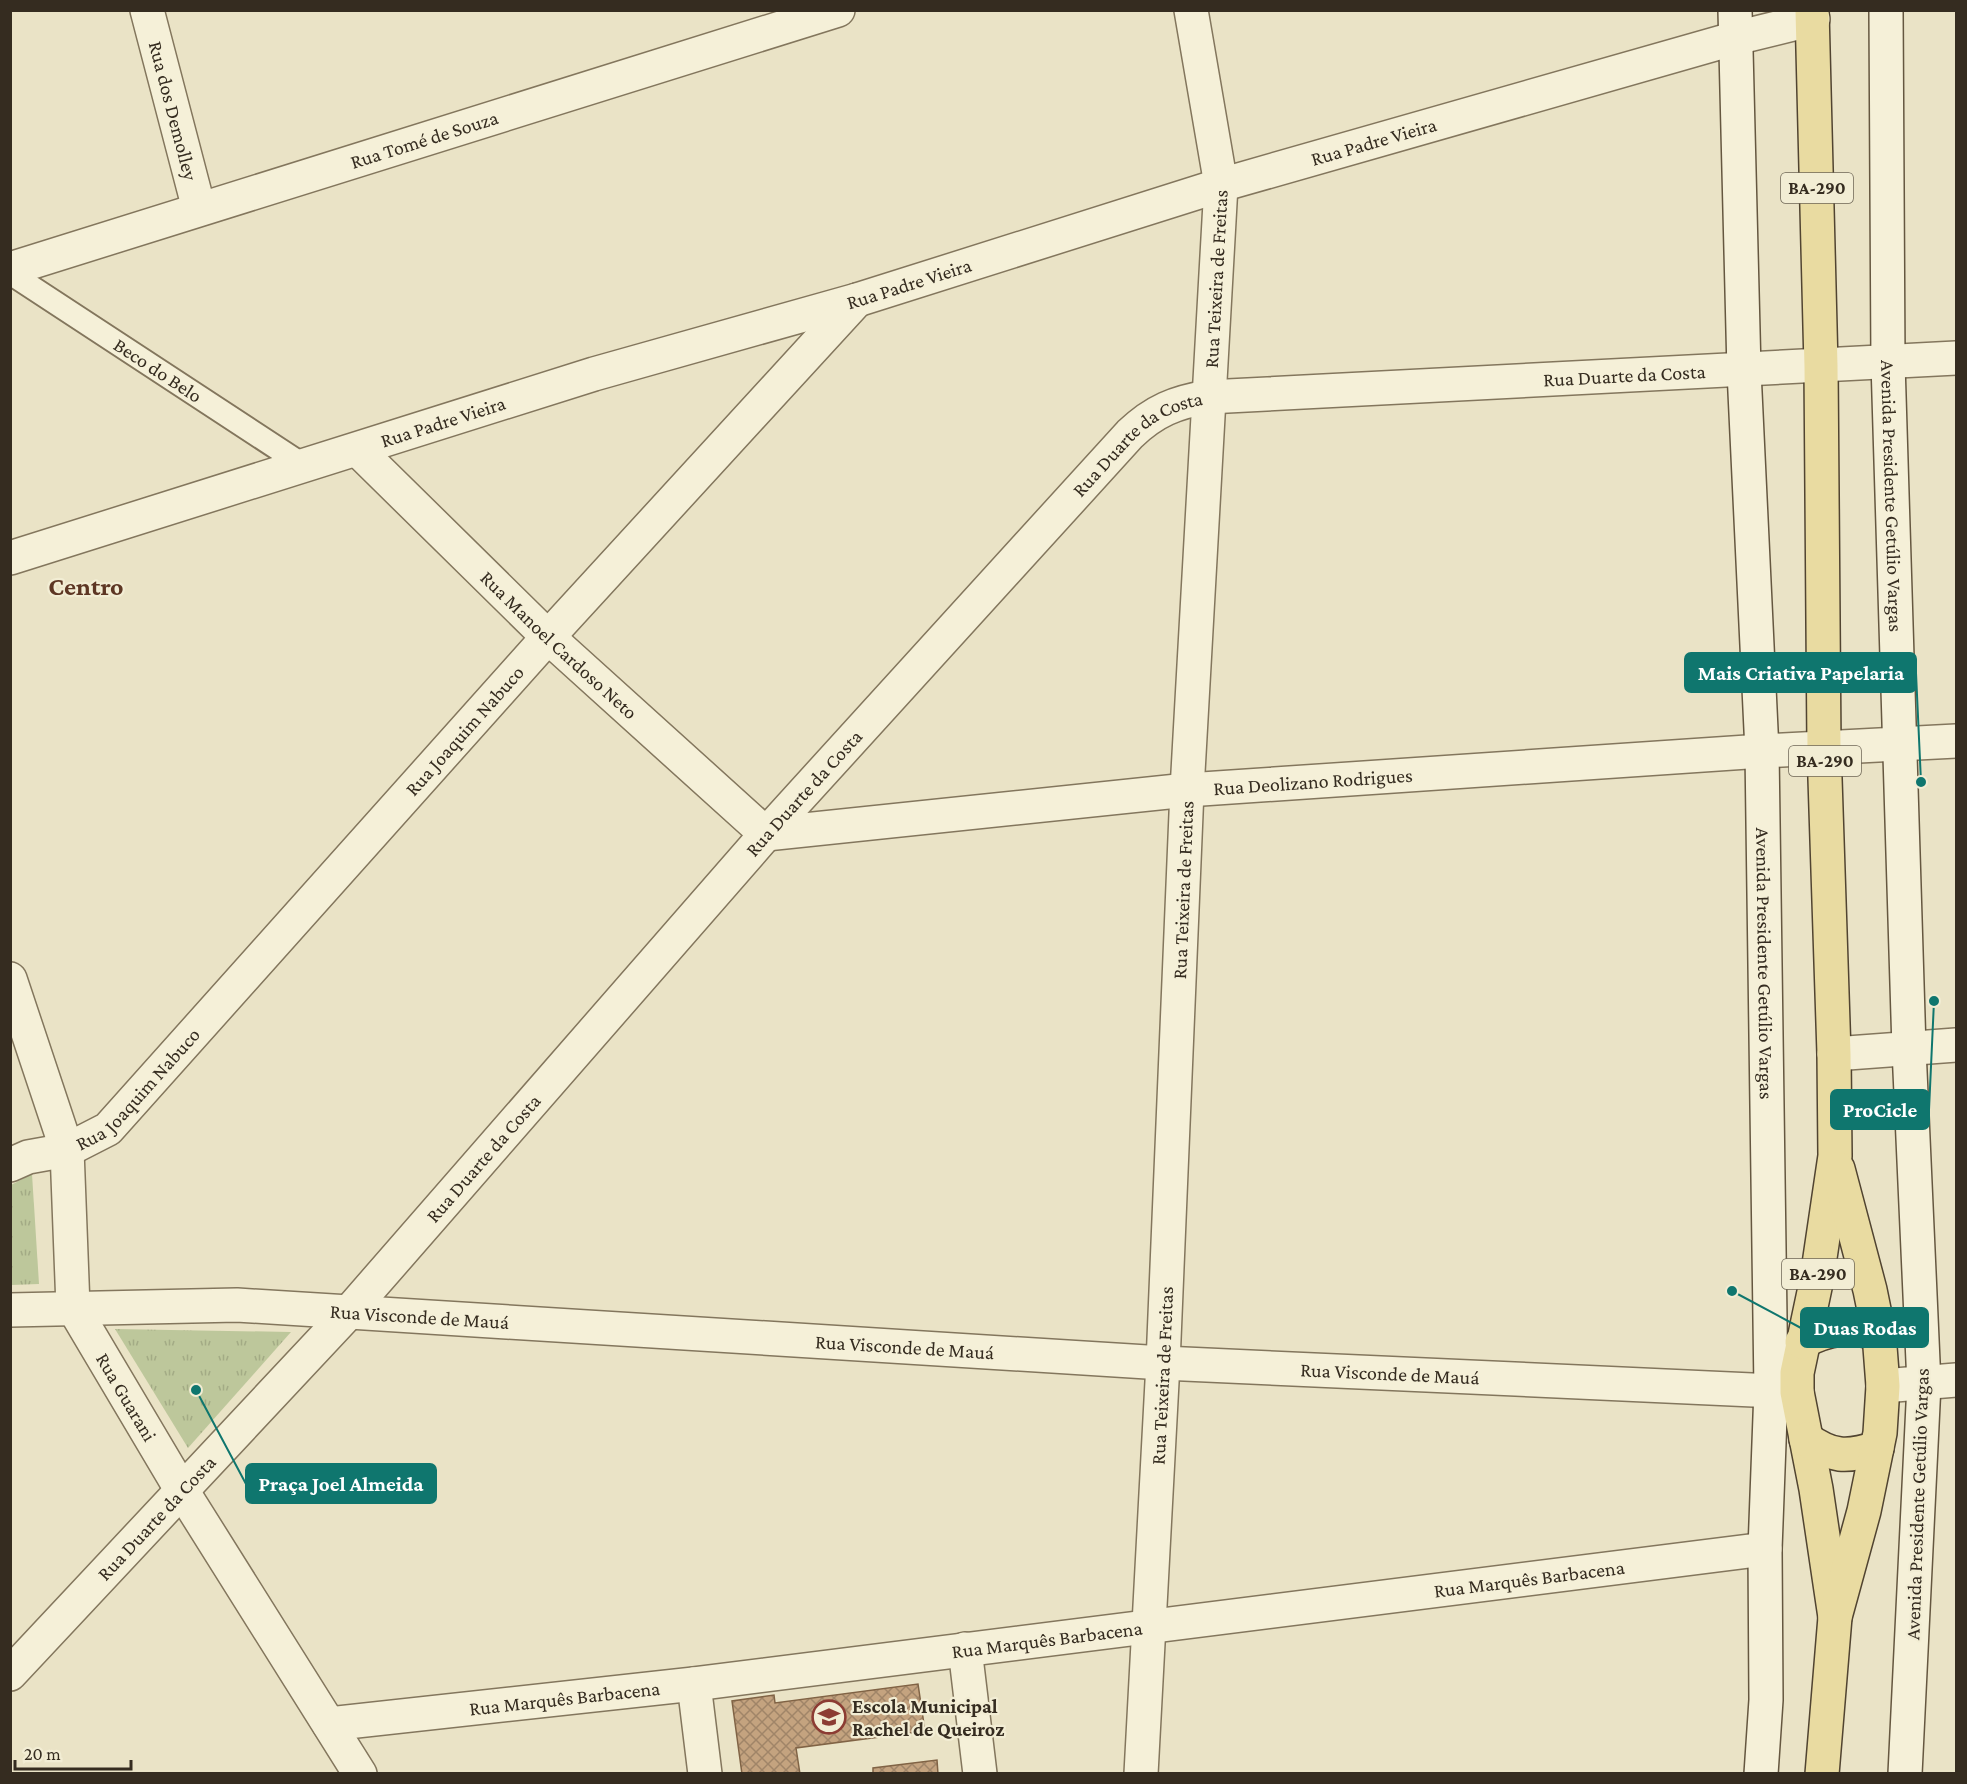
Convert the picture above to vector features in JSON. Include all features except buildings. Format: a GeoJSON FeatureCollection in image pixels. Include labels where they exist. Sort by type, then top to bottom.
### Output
{"type":"FeatureCollection","features":[{"type":"Feature","properties":{"kind":"main road","name":"Avenida Presidente Getúlio Vargas"},"geometry":{"type":"LineString","coordinates":[[1812,15],[1821,366],[1824,748],[1835,1156],[1817,1278],[1802,1342],[1784,1391],[1806,1439],[1816,1489],[1835,1617]]}},
{"type":"Feature","properties":{"kind":"main road","name":"Avenida Presidente Getúlio Vargas"},"geometry":{"type":"LineString","coordinates":[[1822,1773],[1835,1617],[1864,1511],[1880,1433],[1883,1386],[1879,1334],[1870,1290],[1835,1156]]}},
{"type":"Feature","properties":{"kind":"main road"},"geometry":{"type":"LineString","coordinates":[[1802,1342],[1820,1333],[1839,1328],[1857,1327],[1879,1334]]}},
{"type":"Feature","properties":{"kind":"main road"},"geometry":{"type":"LineString","coordinates":[[1806,1439],[1834,1455],[1851,1455],[1877,1448]]}},
{"type":"Feature","properties":{"kind":"street","name":"Rua dos Demolley"},"geometry":{"type":"LineString","coordinates":[[147,10],[199,209]]}},
{"type":"Feature","properties":{"kind":"street","name":"Rua Tomé de Souza"},"geometry":{"type":"LineString","coordinates":[[10,271],[199,209],[838,10]]}},
{"type":"Feature","properties":{"kind":"street","name":"Rua Teixeira de Freitas"},"geometry":{"type":"LineString","coordinates":[[1141,1773],[1163,1363],[1187,790],[1221,185],[1191,10]]}},
{"type":"Feature","properties":{"kind":"street","name":"Avenida Presidente Getúlio Vargas"},"geometry":{"type":"LineString","coordinates":[[1886,10],[1888,363],[1909,1049],[1924,1384],[1905,1773]]}},
{"type":"Feature","properties":{"kind":"street","name":"Rua Padre Vieira"},"geometry":{"type":"LineString","coordinates":[[10,558],[306,467],[594,374],[857,300],[1736,24],[1812,15]]}},
{"type":"Feature","properties":{"kind":"street","name":"Avenida Presidente Getúlio Vargas"},"geometry":{"type":"LineString","coordinates":[[1736,24],[1744,371],[1762,751],[1784,1391],[1765,1549],[1766,1700],[1761,1773]]}},
{"type":"Feature","properties":{"kind":"street","name":"Rua Joaquim Nabuco"},"geometry":{"type":"LineString","coordinates":[[10,1165],[28,1157],[67,1150],[108,1129],[548,637],[857,300]]}},
{"type":"Feature","properties":{"kind":"street","name":"Rua Duarte da Costa"},"geometry":{"type":"LineString","coordinates":[[10,1674],[349,1312],[766,834],[1130,434],[1167,406],[1208,397],[1744,371],[1956,358]]}},
{"type":"Feature","properties":{"kind":"street","name":"Rua Manoel Cardoso Neto"},"geometry":{"type":"LineString","coordinates":[[358,450],[548,637],[766,834]]}},
{"type":"Feature","properties":{"kind":"street","name":"Rua Deolizano Rodrigues"},"geometry":{"type":"LineString","coordinates":[[766,834],[1187,790],[1762,751],[1956,741]]}},
{"type":"Feature","properties":{"kind":"street","name":"Rua Guarani"},"geometry":{"type":"LineString","coordinates":[[10,979],[67,1150],[74,1307],[182,1489],[360,1773]]}},
{"type":"Feature","properties":{"kind":"street"},"geometry":{"type":"LineString","coordinates":[[1834,1054],[1956,1045]]}},
{"type":"Feature","properties":{"kind":"street","name":"Rua Visconde de Mauá"},"geometry":{"type":"LineString","coordinates":[[10,1310],[237,1305],[1163,1363],[1784,1391]]}},
{"type":"Feature","properties":{"kind":"street"},"geometry":{"type":"LineString","coordinates":[[1883,1386],[1956,1380]]}},
{"type":"Feature","properties":{"kind":"street","name":"Rua Marquês Barbacena"},"geometry":{"type":"LineString","coordinates":[[329,1724],[694,1684],[1765,1549]]}},
{"type":"Feature","properties":{"kind":"street"},"geometry":{"type":"LineString","coordinates":[[965,1649],[980,1773]]}},
{"type":"Feature","properties":{"kind":"street"},"geometry":{"type":"LineString","coordinates":[[694,1684],[705,1773]]}},
{"type":"Feature","properties":{"kind":"lane","name":"Beco do Belo"},"geometry":{"type":"LineString","coordinates":[[10,271],[306,467]]}},
{"type":"Feature","properties":{"kind":"green space"},"geometry":{"type":"Polygon","coordinates":[[[32,1174],[39,1284],[11,1285],[11,1185],[32,1174]]]}},
{"type":"Feature","properties":{"kind":"green space"},"geometry":{"type":"Polygon","coordinates":[[[115,1329],[291,1332],[188,1448],[115,1329]]]}},
{"type":"Feature","properties":{"kind":"place","name":"Mais Criativa Papelaria"},"geometry":{"type":"Point","coordinates":[1921,782]}},
{"type":"Feature","properties":{"kind":"place","name":"ProCicle"},"geometry":{"type":"Point","coordinates":[1934,1001]}},
{"type":"Feature","properties":{"kind":"place","name":"Duas Rodas"},"geometry":{"type":"Point","coordinates":[1732,1291]}},
{"type":"Feature","properties":{"kind":"place","name":"Praça Joel Almeida"},"geometry":{"type":"Point","coordinates":[196,1390]}},
{"type":"Feature","properties":{"kind":"place","name":"Escola Municipal Rachel de Queiroz"},"geometry":{"type":"Point","coordinates":[829,1717]}},
{"type":"Feature","properties":{"kind":"district","name":"Centro"},"geometry":{"type":"Point","coordinates":[86,586]}}]}
